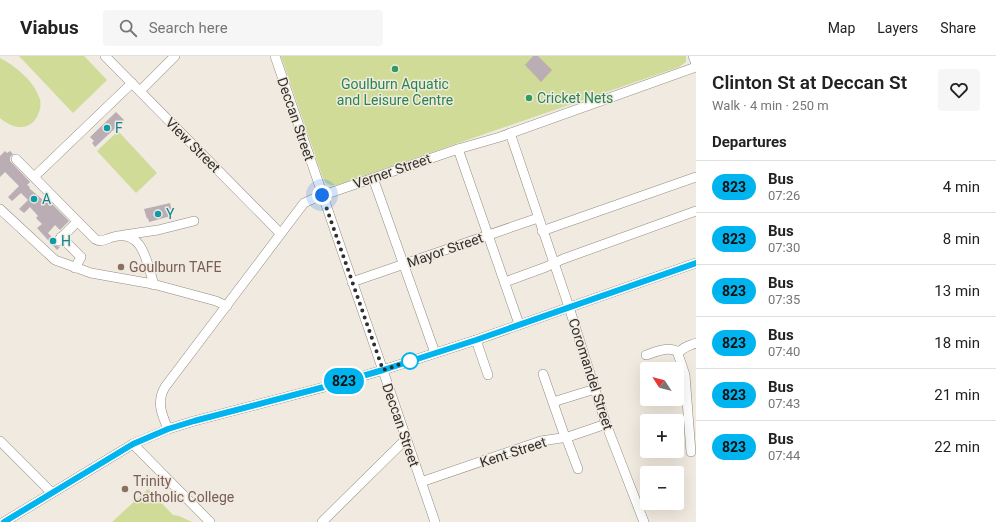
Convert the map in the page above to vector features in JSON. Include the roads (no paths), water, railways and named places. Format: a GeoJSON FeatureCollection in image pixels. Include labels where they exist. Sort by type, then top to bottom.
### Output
{"type":"FeatureCollection","features":[{"type":"Feature","properties":{"kind":"street","name":"View Street"},"geometry":{"type":"LineString","coordinates":[[105,56],[280,234]]}},
{"type":"Feature","properties":{"kind":"street"},"geometry":{"type":"LineString","coordinates":[[140,92],[175,56]]}},
{"type":"Feature","properties":{"kind":"street","name":"Deccan Street"},"geometry":{"type":"LineString","coordinates":[[275,56],[433,518]]}},
{"type":"Feature","properties":{"kind":"street"},"geometry":{"type":"LineString","coordinates":[[693,56],[696,65]]}},
{"type":"Feature","properties":{"kind":"street","name":"Verner Street"},"geometry":{"type":"LineString","coordinates":[[168,429],[160,407],[162,392],[304,203],[322,195],[510,133],[696,65]]}},
{"type":"Feature","properties":{"kind":"street"},"geometry":{"type":"LineString","coordinates":[[34,178],[132,83]]}},
{"type":"Feature","properties":{"kind":"street","name":"Coromandel Street"},"geometry":{"type":"LineString","coordinates":[[510,133],[569,307],[606,424],[644,522]]}},
{"type":"Feature","properties":{"kind":"street"},"geometry":{"type":"LineString","coordinates":[[458,149],[519,324]]}},
{"type":"Feature","properties":{"kind":"street"},"geometry":{"type":"LineString","coordinates":[[16,159],[77,222],[97,240],[100,241],[158,230],[194,221]]}},
{"type":"Feature","properties":{"kind":"street"},"geometry":{"type":"LineString","coordinates":[[542,230],[696,177]]}},
{"type":"Feature","properties":{"kind":"street"},"geometry":{"type":"LineString","coordinates":[[373,178],[435,353]]}},
{"type":"Feature","properties":{"kind":"street"},"geometry":{"type":"LineString","coordinates":[[0,209],[55,260],[75,268],[104,276],[154,285],[216,301],[226,306]]}},
{"type":"Feature","properties":{"kind":"street"},"geometry":{"type":"LineString","coordinates":[[505,282],[696,211]]}},
{"type":"Feature","properties":{"kind":"street","name":"Mayor Street"},"geometry":{"type":"LineString","coordinates":[[352,282],[538,218]]}},
{"type":"Feature","properties":{"kind":"street"},"geometry":{"type":"LineString","coordinates":[[75,268],[81,257],[60,239],[77,222]]}},
{"type":"Feature","properties":{"kind":"street"},"geometry":{"type":"LineString","coordinates":[[121,236],[132,237],[138,242],[154,285]]}},
{"type":"Feature","properties":{"kind":"street"},"geometry":{"type":"LineString","coordinates":[[4,522],[133,444],[168,429],[383,370],[476,340],[696,263]]}},
{"type":"Feature","properties":{"kind":"street"},"geometry":{"type":"LineString","coordinates":[[476,340],[488,374]]}},
{"type":"Feature","properties":{"kind":"street"},"geometry":{"type":"LineString","coordinates":[[691,452],[685,375],[678,354],[684,347],[696,343]]}},
{"type":"Feature","properties":{"kind":"street"},"geometry":{"type":"LineString","coordinates":[[646,355],[666,348],[674,349],[679,352]]}},
{"type":"Feature","properties":{"kind":"street"},"geometry":{"type":"LineString","coordinates":[[543,374],[578,469]]}},
{"type":"Feature","properties":{"kind":"street"},"geometry":{"type":"LineString","coordinates":[[553,402],[595,389]]}},
{"type":"Feature","properties":{"kind":"street","name":"Kent Street"},"geometry":{"type":"LineString","coordinates":[[421,482],[541,441],[566,437],[606,424]]}},
{"type":"Feature","properties":{"kind":"street"},"geometry":{"type":"LineString","coordinates":[[322,522],[406,438]]}},
{"type":"Feature","properties":{"kind":"street"},"geometry":{"type":"LineString","coordinates":[[0,441],[52,493]]}},
{"type":"Feature","properties":{"kind":"street"},"geometry":{"type":"LineString","coordinates":[[133,444],[210,522]]}},
{"type":"Feature","properties":{"kind":"street"},"geometry":{"type":"LineString","coordinates":[[425,522],[433,518]]}},
{"type":"Feature","properties":{"kind":"place","name":"Goulburn Aquatic and Leisure Centre"},"geometry":{"type":"Point","coordinates":[395,69]}},
{"type":"Feature","properties":{"kind":"place","name":"Cricket Nets"},"geometry":{"type":"Point","coordinates":[529,98]}},
{"type":"Feature","properties":{"kind":"place","name":"F"},"geometry":{"type":"Point","coordinates":[107,128]}},
{"type":"Feature","properties":{"kind":"place","name":"A"},"geometry":{"type":"Point","coordinates":[34,199]}},
{"type":"Feature","properties":{"kind":"place","name":"Y"},"geometry":{"type":"Point","coordinates":[158,214]}},
{"type":"Feature","properties":{"kind":"place","name":"H"},"geometry":{"type":"Point","coordinates":[53,241]}},
{"type":"Feature","properties":{"kind":"place","name":"Goulburn TAFE"},"geometry":{"type":"Point","coordinates":[121,267]}},
{"type":"Feature","properties":{"kind":"place","name":"Trinity Catholic College"},"geometry":{"type":"Point","coordinates":[125,489]}}]}
